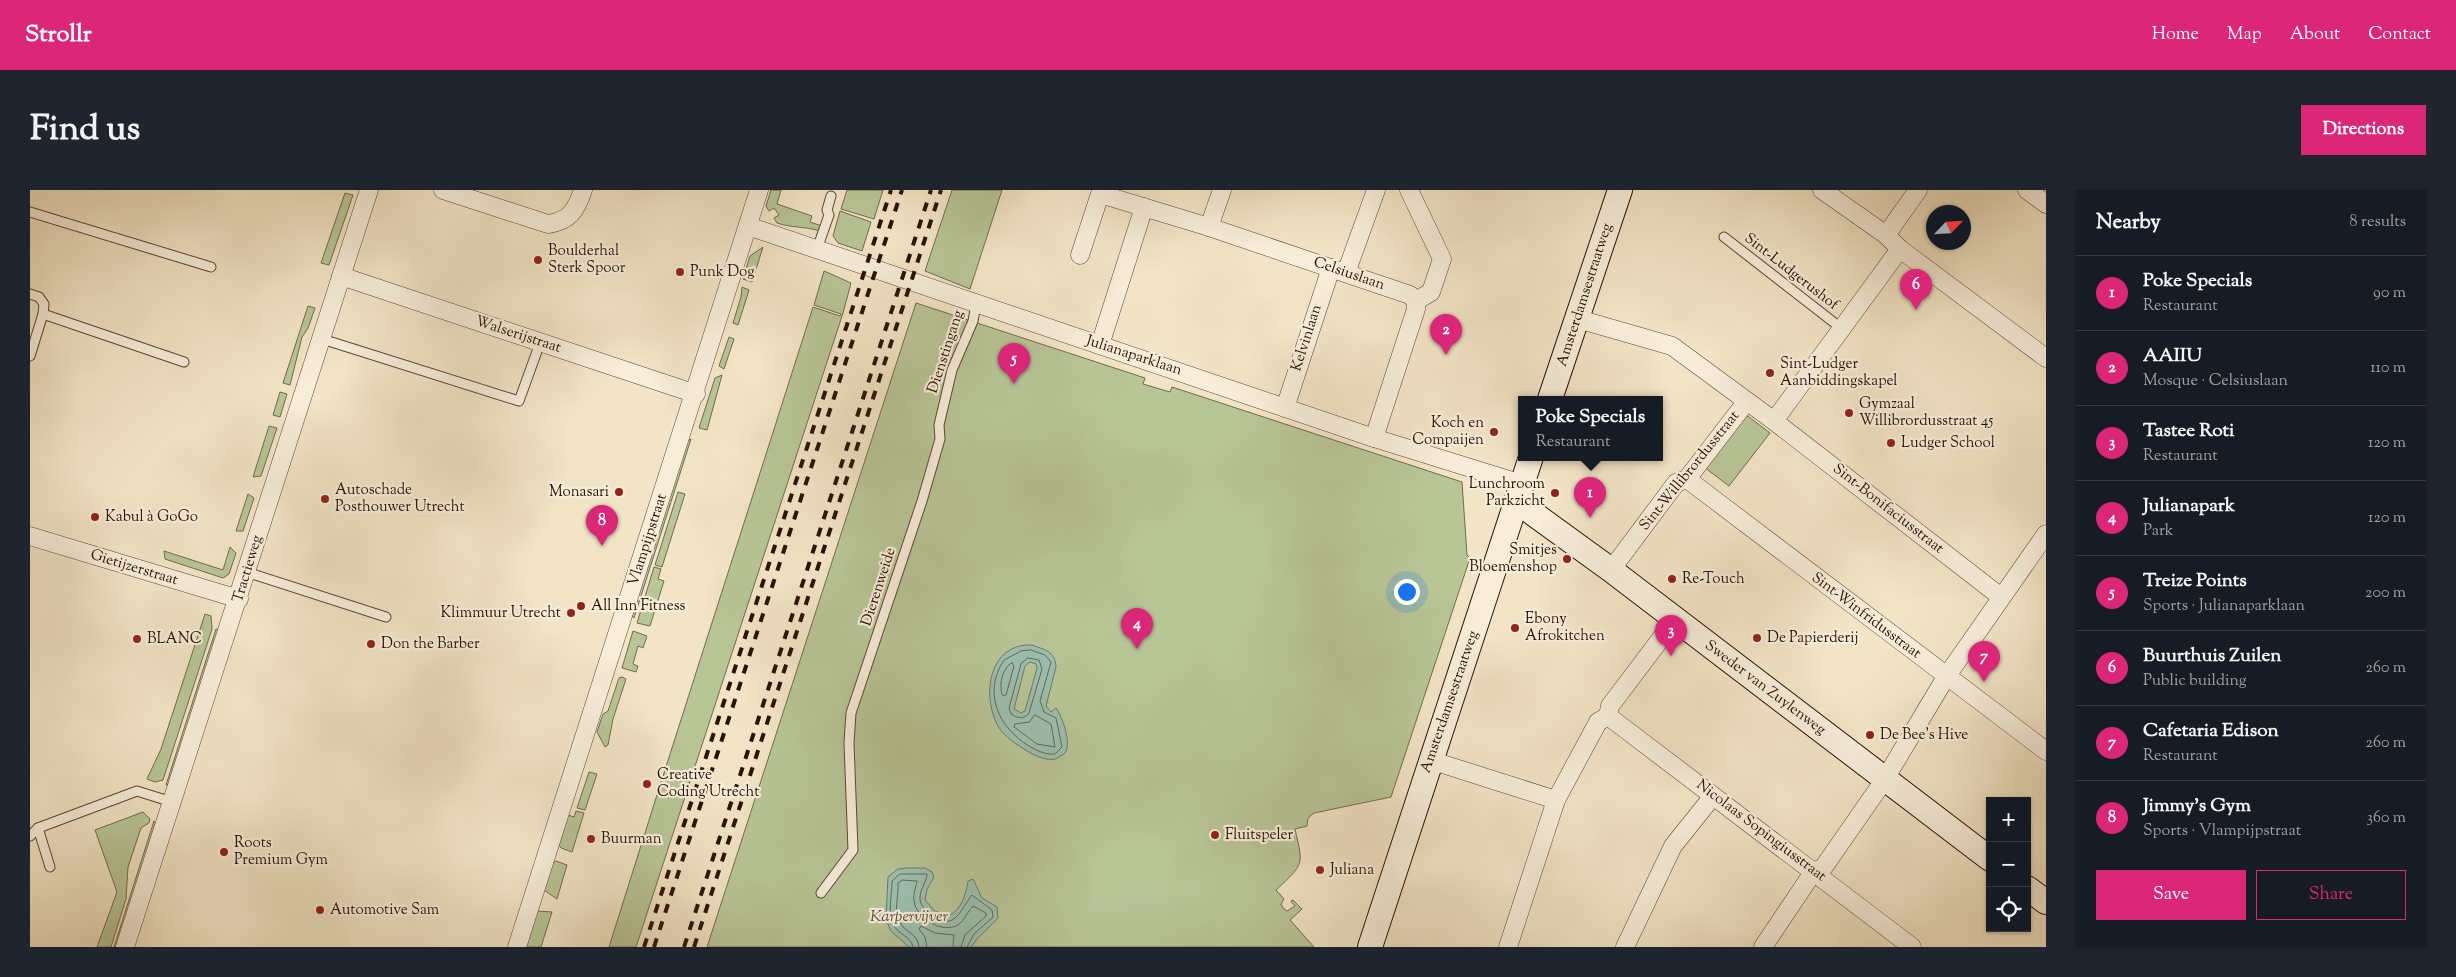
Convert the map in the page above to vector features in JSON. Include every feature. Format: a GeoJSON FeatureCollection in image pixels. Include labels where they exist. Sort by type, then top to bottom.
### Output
{"type":"FeatureCollection","features":[{"type":"Feature","properties":{"kind":"main road","name":"Amsterdamsestraatweg"},"geometry":{"type":"LineString","coordinates":[[1551,396],[1620,190]]}},
{"type":"Feature","properties":{"kind":"main road","name":"Amsterdamsestraatweg"},"geometry":{"type":"LineString","coordinates":[[1370,947],[1530,461]]}},
{"type":"Feature","properties":{"kind":"main road","name":"Sweder van Zuylenweg"},"geometry":{"type":"LineString","coordinates":[[1519,492],[1611,570],[1675,620],[1986,856]]}},
{"type":"Feature","properties":{"kind":"main road"},"geometry":{"type":"LineString","coordinates":[[2031,891],[2046,902]]}},
{"type":"Feature","properties":{"kind":"street","name":"Tractieweg"},"geometry":{"type":"LineString","coordinates":[[125,947],[369,190]]}},
{"type":"Feature","properties":{"kind":"street"},"geometry":{"type":"LineString","coordinates":[[444,190],[548,224],[558,223],[572,214],[583,190]]}},
{"type":"Feature","properties":{"kind":"street","name":"Vlampijpstraat"},"geometry":{"type":"LineString","coordinates":[[517,947],[696,394],[759,190]]}},
{"type":"Feature","properties":{"kind":"street"},"geometry":{"type":"LineString","coordinates":[[1209,227],[1222,190]]}},
{"type":"Feature","properties":{"kind":"street","name":"Kelvinlaan"},"geometry":{"type":"LineString","coordinates":[[1285,408],[1338,270],[1376,190]]}},
{"type":"Feature","properties":{"kind":"street"},"geometry":{"type":"LineString","coordinates":[[1374,438],[1416,309],[1416,301],[1431,292],[1442,259],[1409,190]]}},
{"type":"Feature","properties":{"kind":"street"},"geometry":{"type":"LineString","coordinates":[[1822,190],[1886,235],[1900,249],[2046,358]]}},
{"type":"Feature","properties":{"kind":"street"},"geometry":{"type":"LineString","coordinates":[[1886,235],[1918,190]]}},
{"type":"Feature","properties":{"kind":"street"},"geometry":{"type":"LineString","coordinates":[[2028,190],[2046,204]]}},
{"type":"Feature","properties":{"kind":"street","name":"Celsiuslaan"},"geometry":{"type":"LineString","coordinates":[[1080,256],[1097,192],[1338,270],[1410,295],[1416,301]]}},
{"type":"Feature","properties":{"kind":"street"},"geometry":{"type":"LineString","coordinates":[[1100,345],[1144,207]]}},
{"type":"Feature","properties":{"kind":"street","name":"Julianaparklaan"},"geometry":{"type":"LineString","coordinates":[[748,226],[1374,438],[1519,492]]}},
{"type":"Feature","properties":{"kind":"street"},"geometry":{"type":"LineString","coordinates":[[1774,421],[1900,249]]}},
{"type":"Feature","properties":{"kind":"street","name":"Walserijstraat"},"geometry":{"type":"LineString","coordinates":[[341,276],[696,394]]}},
{"type":"Feature","properties":{"kind":"street"},"geometry":{"type":"LineString","coordinates":[[1578,319],[1672,346],[1746,402]]}},
{"type":"Feature","properties":{"kind":"street","name":"Sint-Willibrordusstraat"},"geometry":{"type":"LineString","coordinates":[[1611,570],[1676,483],[1687,479],[1746,402],[1774,421]]}},
{"type":"Feature","properties":{"kind":"street","name":"Sint-Bonifaciusstraat"},"geometry":{"type":"LineString","coordinates":[[1774,421],[2001,597]]}},
{"type":"Feature","properties":{"kind":"street","name":"Sint-Winfridusstraat"},"geometry":{"type":"LineString","coordinates":[[1687,479],[1946,677],[2045,747]]}},
{"type":"Feature","properties":{"kind":"street"},"geometry":{"type":"LineString","coordinates":[[1763,947],[1814,871],[1823,868],[1884,779],[1946,677],[2046,534]]}},
{"type":"Feature","properties":{"kind":"street","name":"Gietijzerstraat"},"geometry":{"type":"LineString","coordinates":[[30,536],[238,599]]}},
{"type":"Feature","properties":{"kind":"street"},"geometry":{"type":"LineString","coordinates":[[1508,947],[1556,800],[1598,722],[1608,716],[1610,706],[1675,620]]}},
{"type":"Feature","properties":{"kind":"street","name":"Nicolaas Sopingiusstraat"},"geometry":{"type":"LineString","coordinates":[[1608,716],[1912,947]]}},
{"type":"Feature","properties":{"kind":"street"},"geometry":{"type":"LineString","coordinates":[[1430,760],[1556,800]]}},
{"type":"Feature","properties":{"kind":"street"},"geometry":{"type":"LineString","coordinates":[[1625,947],[1674,846],[1713,796]]}},
{"type":"Feature","properties":{"kind":"lane"},"geometry":{"type":"LineString","coordinates":[[817,249],[829,215],[827,210],[832,196]]}},
{"type":"Feature","properties":{"kind":"lane"},"geometry":{"type":"LineString","coordinates":[[30,212],[211,267]]}},
{"type":"Feature","properties":{"kind":"lane","name":"Sint-Ludgerushof"},"geometry":{"type":"LineString","coordinates":[[1724,237],[1841,328]]}},
{"type":"Feature","properties":{"kind":"lane"},"geometry":{"type":"LineString","coordinates":[[30,294],[39,297],[44,304],[43,314],[30,356]]}},
{"type":"Feature","properties":{"kind":"lane","name":"Dienstingang"},"geometry":{"type":"LineString","coordinates":[[940,439],[939,425],[952,370],[973,321],[976,304]]}},
{"type":"Feature","properties":{"kind":"lane"},"geometry":{"type":"LineString","coordinates":[[43,314],[184,362]]}},
{"type":"Feature","properties":{"kind":"lane"},"geometry":{"type":"LineString","coordinates":[[322,339],[519,401],[540,343]]}},
{"type":"Feature","properties":{"kind":"lane","name":"Dierenweide"},"geometry":{"type":"LineString","coordinates":[[821,893],[853,850],[849,743],[852,713],[922,501],[940,439]]}},
{"type":"Feature","properties":{"kind":"lane"},"geometry":{"type":"LineString","coordinates":[[246,572],[386,617]]}},
{"type":"Feature","properties":{"kind":"lane"},"geometry":{"type":"LineString","coordinates":[[50,866],[32,832],[137,791],[172,802]]}},
{"type":"Feature","properties":{"kind":"shaded area"},"geometry":{"type":"Polygon","coordinates":[[[771,190],[781,190],[777,204],[812,216],[810,222],[822,226],[820,231],[777,223],[774,218],[779,215],[774,208],[769,211],[766,206],[771,190]]]}},
{"type":"Feature","properties":{"kind":"shaded area"},"geometry":{"type":"Polygon","coordinates":[[[847,190],[883,190],[874,219],[841,209],[847,190]]]}},
{"type":"Feature","properties":{"kind":"shaded area"},"geometry":{"type":"Polygon","coordinates":[[[952,190],[1002,190],[970,289],[925,271],[952,190]]]}},
{"type":"Feature","properties":{"kind":"shaded area"},"geometry":{"type":"Polygon","coordinates":[[[345,193],[353,195],[329,265],[321,263],[345,193]]]}},
{"type":"Feature","properties":{"kind":"shaded area"},"geometry":{"type":"Polygon","coordinates":[[[840,211],[871,222],[862,251],[838,243],[833,236],[840,211]]]}},
{"type":"Feature","properties":{"kind":"shaded area"},"geometry":{"type":"Polygon","coordinates":[[[763,247],[752,282],[743,279],[750,256],[763,247]]]}},
{"type":"Feature","properties":{"kind":"shaded area"},"geometry":{"type":"Polygon","coordinates":[[[824,271],[851,283],[843,313],[636,947],[609,947],[813,307],[840,316],[841,314],[814,305],[824,271]]]}},
{"type":"Feature","properties":{"kind":"shaded area"},"geometry":{"type":"Polygon","coordinates":[[[742,287],[749,290],[738,325],[733,323],[742,287]]]}},
{"type":"Feature","properties":{"kind":"shaded area"},"geometry":{"type":"Polygon","coordinates":[[[916,303],[1145,378],[1143,384],[1170,392],[1172,387],[1462,482],[1467,555],[1470,558],[1391,797],[1314,813],[1308,818],[1307,826],[1295,829],[1300,857],[1299,863],[1292,874],[1276,890],[1284,899],[1281,904],[1287,911],[1295,906],[1291,901],[1293,900],[1302,909],[1290,920],[1314,947],[707,947],[916,303]]]}},
{"type":"Feature","properties":{"kind":"shaded area"},"geometry":{"type":"Polygon","coordinates":[[[308,306],[315,308],[308,328],[302,337],[290,385],[283,383],[308,306]]]}},
{"type":"Feature","properties":{"kind":"shaded area"},"geometry":{"type":"Polygon","coordinates":[[[729,337],[734,339],[724,369],[719,366],[729,337]]]}},
{"type":"Feature","properties":{"kind":"shaded area"},"geometry":{"type":"Polygon","coordinates":[[[722,375],[707,430],[699,428],[715,378],[722,375]]]}},
{"type":"Feature","properties":{"kind":"shaded area"},"geometry":{"type":"Polygon","coordinates":[[[280,392],[287,394],[280,417],[273,415],[280,392]]]}},
{"type":"Feature","properties":{"kind":"shaded area"},"geometry":{"type":"Polygon","coordinates":[[[1745,414],[1770,433],[1729,486],[1704,467],[1745,414]]]}},
{"type":"Feature","properties":{"kind":"shaded area"},"geometry":{"type":"Polygon","coordinates":[[[269,426],[277,428],[261,476],[253,477],[269,426]]]}},
{"type":"Feature","properties":{"kind":"shaded area"},"geometry":{"type":"Polygon","coordinates":[[[691,439],[634,618],[631,615],[687,441],[691,439]]]}},
{"type":"Feature","properties":{"kind":"shaded area"},"geometry":{"type":"Polygon","coordinates":[[[678,492],[685,494],[662,567],[655,565],[678,492]]]}},
{"type":"Feature","properties":{"kind":"shaded area"},"geometry":{"type":"Polygon","coordinates":[[[248,494],[254,498],[243,531],[236,531],[248,494]]]}},
{"type":"Feature","properties":{"kind":"shaded area"},"geometry":{"type":"Polygon","coordinates":[[[230,547],[236,553],[229,574],[223,578],[165,559],[164,551],[223,570],[230,547]]]}},
{"type":"Feature","properties":{"kind":"shaded area"},"geometry":{"type":"Polygon","coordinates":[[[654,567],[661,569],[658,579],[664,581],[650,626],[637,623],[654,567]]]}},
{"type":"Feature","properties":{"kind":"shaded area"},"geometry":{"type":"Polygon","coordinates":[[[205,614],[211,616],[212,629],[163,780],[155,782],[147,779],[161,749],[205,614]]]}},
{"type":"Feature","properties":{"kind":"shaded area"},"geometry":{"type":"Polygon","coordinates":[[[216,629],[220,630],[170,785],[166,785],[216,629]]]}},
{"type":"Feature","properties":{"kind":"shaded area"},"geometry":{"type":"Polygon","coordinates":[[[633,631],[647,636],[643,648],[638,646],[633,664],[638,666],[636,672],[622,668],[633,631]]]}},
{"type":"Feature","properties":{"kind":"shaded area"},"geometry":{"type":"Polygon","coordinates":[[[619,678],[626,679],[613,719],[608,745],[605,747],[597,732],[603,714],[608,711],[619,678]]]}},
{"type":"Feature","properties":{"kind":"shaded area"},"geometry":{"type":"Polygon","coordinates":[[[589,772],[597,774],[585,810],[577,808],[589,772]]]}},
{"type":"Feature","properties":{"kind":"shaded area"},"geometry":{"type":"Polygon","coordinates":[[[576,811],[584,813],[572,852],[561,848],[559,845],[568,815],[574,817],[576,811]]]}},
{"type":"Feature","properties":{"kind":"shaded area"},"geometry":{"type":"Polygon","coordinates":[[[143,812],[150,819],[149,823],[141,828],[128,867],[126,899],[111,947],[97,947],[117,892],[95,830],[143,812]]]}},
{"type":"Feature","properties":{"kind":"shaded area"},"geometry":{"type":"Polygon","coordinates":[[[154,821],[156,824],[118,947],[114,947],[154,821]]]}},
{"type":"Feature","properties":{"kind":"shaded area"},"geometry":{"type":"Polygon","coordinates":[[[556,861],[567,865],[557,899],[544,890],[552,864],[556,861]]]}},
{"type":"Feature","properties":{"kind":"shaded area"},"geometry":{"type":"Polygon","coordinates":[[[537,911],[552,912],[541,947],[526,947],[537,911]]]}},
{"type":"Feature","properties":{"kind":"water"},"geometry":{"type":"Polygon","coordinates":[[[1032,645],[1049,652],[1054,658],[1056,667],[1046,706],[1051,712],[1056,708],[1067,736],[1065,753],[1056,759],[1045,759],[1037,756],[1011,740],[998,726],[993,714],[990,700],[992,673],[1006,652],[1017,647],[1032,645]],[[1030,662],[1025,666],[1014,709],[1021,713],[1025,711],[1037,668],[1036,664],[1030,662]]]}},
{"type":"Feature","properties":{"kind":"water","name":"Karpervijver"},"geometry":{"type":"Polygon","coordinates":[[[925,868],[932,872],[934,877],[927,889],[925,900],[935,911],[949,916],[953,913],[963,901],[968,881],[973,879],[982,898],[997,907],[998,918],[971,947],[909,947],[891,931],[886,920],[888,877],[898,869],[925,868]]]}},
{"type":"Feature","properties":{"kind":"railway"},"geometry":{"type":"LineString","coordinates":[[644,947],[891,190]]}},
{"type":"Feature","properties":{"kind":"railway"},"geometry":{"type":"LineString","coordinates":[[654,947],[902,190]]}},
{"type":"Feature","properties":{"kind":"railway"},"geometry":{"type":"LineString","coordinates":[[684,947],[931,190]]}},
{"type":"Feature","properties":{"kind":"railway"},"geometry":{"type":"LineString","coordinates":[[694,947],[941,190]]}},
{"type":"Feature","properties":{"kind":"place","name":"Boulderhal Sterk Spoor"},"geometry":{"type":"Point","coordinates":[538,260]}},
{"type":"Feature","properties":{"kind":"place","name":"Punk Dog"},"geometry":{"type":"Point","coordinates":[680,272]}},
{"type":"Feature","properties":{"kind":"place","name":"Buurthuis Zuilen"},"geometry":{"type":"Point","coordinates":[1916,310]}},
{"type":"Feature","properties":{"kind":"place","name":"AAIIU"},"geometry":{"type":"Point","coordinates":[1446,355]}},
{"type":"Feature","properties":{"kind":"place","name":"Sint-Ludger Aanbiddingskapel"},"geometry":{"type":"Point","coordinates":[1770,373]}},
{"type":"Feature","properties":{"kind":"place","name":"Treize Points"},"geometry":{"type":"Point","coordinates":[1014,384]}},
{"type":"Feature","properties":{"kind":"place","name":"Gymzaal Willibrordusstraat 45"},"geometry":{"type":"Point","coordinates":[1849,413]}},
{"type":"Feature","properties":{"kind":"place","name":"Koch en Compaijen"},"geometry":{"type":"Point","coordinates":[1494,432]}},
{"type":"Feature","properties":{"kind":"place","name":"Ludger School"},"geometry":{"type":"Point","coordinates":[1891,443]}},
{"type":"Feature","properties":{"kind":"place","name":"Monasari"},"geometry":{"type":"Point","coordinates":[619,492]}},
{"type":"Feature","properties":{"kind":"place","name":"Lunchroom Parkzicht"},"geometry":{"type":"Point","coordinates":[1555,493]}},
{"type":"Feature","properties":{"kind":"place","name":"Autoschade Posthouwer Utrecht"},"geometry":{"type":"Point","coordinates":[325,499]}},
{"type":"Feature","properties":{"kind":"place","name":"Kabul à GoGo"},"geometry":{"type":"Point","coordinates":[95,517]}},
{"type":"Feature","properties":{"kind":"place","name":"Poke Specials"},"geometry":{"type":"Point","coordinates":[1590,518]}},
{"type":"Feature","properties":{"kind":"place","name":"Jimmy's Gym"},"geometry":{"type":"Point","coordinates":[602,546]}},
{"type":"Feature","properties":{"kind":"place","name":"Smitjes Bloemenshop"},"geometry":{"type":"Point","coordinates":[1567,559]}},
{"type":"Feature","properties":{"kind":"place","name":"Re-Touch"},"geometry":{"type":"Point","coordinates":[1672,579]}},
{"type":"Feature","properties":{"kind":"place","name":"All Inn Fitness"},"geometry":{"type":"Point","coordinates":[581,606]}},
{"type":"Feature","properties":{"kind":"place","name":"Klimmuur Utrecht"},"geometry":{"type":"Point","coordinates":[571,613]}},
{"type":"Feature","properties":{"kind":"place","name":"Ebony Afrokitchen"},"geometry":{"type":"Point","coordinates":[1515,628]}},
{"type":"Feature","properties":{"kind":"place","name":"De Papierderij"},"geometry":{"type":"Point","coordinates":[1757,638]}},
{"type":"Feature","properties":{"kind":"place","name":"BLANC"},"geometry":{"type":"Point","coordinates":[137,639]}},
{"type":"Feature","properties":{"kind":"place","name":"Don the Barber"},"geometry":{"type":"Point","coordinates":[371,644]}},
{"type":"Feature","properties":{"kind":"place","name":"Julianapark"},"geometry":{"type":"Point","coordinates":[1137,649]}},
{"type":"Feature","properties":{"kind":"place","name":"Tastee Roti"},"geometry":{"type":"Point","coordinates":[1671,656]}},
{"type":"Feature","properties":{"kind":"place","name":"Cafetaria Edison"},"geometry":{"type":"Point","coordinates":[1984,682]}},
{"type":"Feature","properties":{"kind":"place","name":"De Bee's Hive"},"geometry":{"type":"Point","coordinates":[1870,735]}},
{"type":"Feature","properties":{"kind":"place","name":"Creative Coding Utrecht"},"geometry":{"type":"Point","coordinates":[647,784]}},
{"type":"Feature","properties":{"kind":"place","name":"Fluitspeler"},"geometry":{"type":"Point","coordinates":[1215,835]}},
{"type":"Feature","properties":{"kind":"place","name":"Buurman"},"geometry":{"type":"Point","coordinates":[591,839]}},
{"type":"Feature","properties":{"kind":"place","name":"Roots Premium Gym"},"geometry":{"type":"Point","coordinates":[224,852]}},
{"type":"Feature","properties":{"kind":"place","name":"Juliana"},"geometry":{"type":"Point","coordinates":[1320,870]}},
{"type":"Feature","properties":{"kind":"place","name":"Automotive Sam"},"geometry":{"type":"Point","coordinates":[320,910]}}]}
